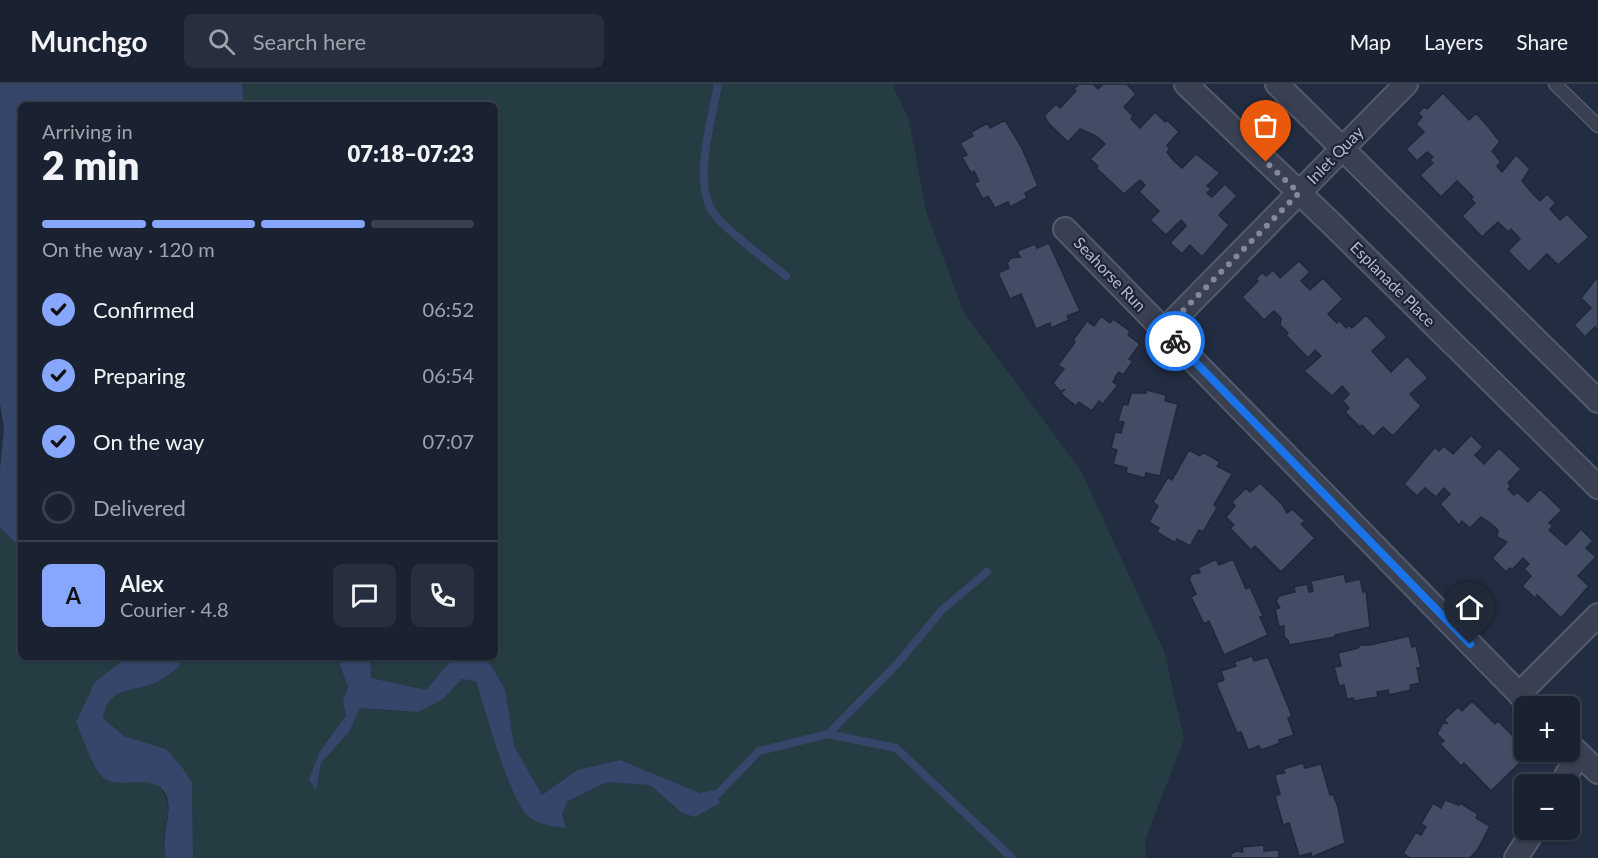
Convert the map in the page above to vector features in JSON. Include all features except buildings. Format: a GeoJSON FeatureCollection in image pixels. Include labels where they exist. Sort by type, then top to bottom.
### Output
{"type":"FeatureCollection","features":[{"type":"Feature","properties":{"kind":"street","name":"Esplanade Place"},"geometry":{"type":"LineString","coordinates":[[1186,84],[1598,487]]}},
{"type":"Feature","properties":{"kind":"street"},"geometry":{"type":"LineString","coordinates":[[1277,84],[1598,401]]}},
{"type":"Feature","properties":{"kind":"street","name":"Inlet Quay"},"geometry":{"type":"LineString","coordinates":[[1164,330],[1406,84]]}},
{"type":"Feature","properties":{"kind":"street","name":"Seahorse Run"},"geometry":{"type":"LineString","coordinates":[[1065,229],[1521,696]]}},
{"type":"Feature","properties":{"kind":"street"},"geometry":{"type":"LineString","coordinates":[[1528,696],[1598,615]]}},
{"type":"Feature","properties":{"kind":"street"},"geometry":{"type":"LineString","coordinates":[[1580,755],[1598,772]]}},
{"type":"Feature","properties":{"kind":"street"},"geometry":{"type":"LineString","coordinates":[[1516,858],[1528,840]]}},
{"type":"Feature","properties":{"kind":"lane"},"geometry":{"type":"LineString","coordinates":[[1555,84],[1598,126]]}},
{"type":"Feature","properties":{"kind":"shaded area"},"geometry":{"type":"Polygon","coordinates":[[[242,84],[892,84],[909,120],[926,211],[964,313],[1081,471],[1164,651],[1184,739],[1145,840],[1146,858],[193,858],[192,782],[166,749],[124,736],[103,718],[106,708],[115,696],[155,683],[179,667],[181,660],[341,660],[340,665],[348,687],[343,701],[346,716],[320,751],[309,778],[316,790],[321,763],[349,732],[360,708],[405,711],[427,707],[449,692],[462,679],[476,680],[513,790],[566,827],[562,814],[568,801],[607,782],[650,785],[682,813],[700,793],[620,760],[577,770],[542,795],[514,746],[505,689],[488,660],[498,660],[498,102],[244,102],[242,84]]]}},
{"type":"Feature","properties":{"kind":"shaded area"},"geometry":{"type":"Polygon","coordinates":[[[0,527],[18,546],[18,660],[123,660],[95,682],[112,782],[154,782],[163,792],[168,811],[163,838],[167,858],[0,858],[0,527]]]}},
{"type":"Feature","properties":{"kind":"shaded area"},"geometry":{"type":"Polygon","coordinates":[[[370,660],[451,660],[426,690],[371,678],[370,660]]]}},
{"type":"Feature","properties":{"kind":"water"},"geometry":{"type":"Polygon","coordinates":[[[0,84],[242,84],[244,102],[18,102],[18,546],[0,527],[0,469],[4,428],[0,404],[0,84]]]}},
{"type":"Feature","properties":{"kind":"water"},"geometry":{"type":"Polygon","coordinates":[[[123,660],[181,660],[179,667],[155,683],[115,696],[106,708],[103,718],[124,736],[166,749],[192,782],[193,858],[167,858],[164,841],[169,805],[163,790],[148,783],[122,783],[105,779],[92,761],[76,722],[95,682],[123,660]]]}},
{"type":"Feature","properties":{"kind":"water"},"geometry":{"type":"Polygon","coordinates":[[[341,660],[370,660],[371,678],[426,690],[451,660],[488,660],[505,689],[514,746],[542,795],[577,770],[620,760],[700,793],[714,790],[720,803],[695,817],[682,813],[650,785],[607,782],[568,801],[562,814],[566,828],[536,821],[527,815],[512,790],[476,681],[462,679],[443,699],[418,712],[360,708],[349,732],[321,763],[316,791],[309,779],[320,751],[346,716],[343,701],[348,687],[340,665],[341,660]]]}},
{"type":"Feature","properties":{"kind":"waterway"},"geometry":{"type":"LineString","coordinates":[[718,84],[705,152],[704,187],[708,202],[715,215],[730,230],[786,276]]}},
{"type":"Feature","properties":{"kind":"waterway"},"geometry":{"type":"LineString","coordinates":[[711,801],[759,751],[828,734],[897,664],[942,610],[987,572]]}},
{"type":"Feature","properties":{"kind":"waterway"},"geometry":{"type":"LineString","coordinates":[[828,734],[896,748],[1012,858]]}},
{"type":"Feature","properties":{"kind":"way so far"},"geometry":{"type":"LineString","coordinates":[[1175,341],[1164,330],[1299,193],[1266,162]]}},
{"type":"Feature","properties":{"kind":"route"},"geometry":{"type":"LineString","coordinates":[[1175,341],[1470,644]]}}]}
